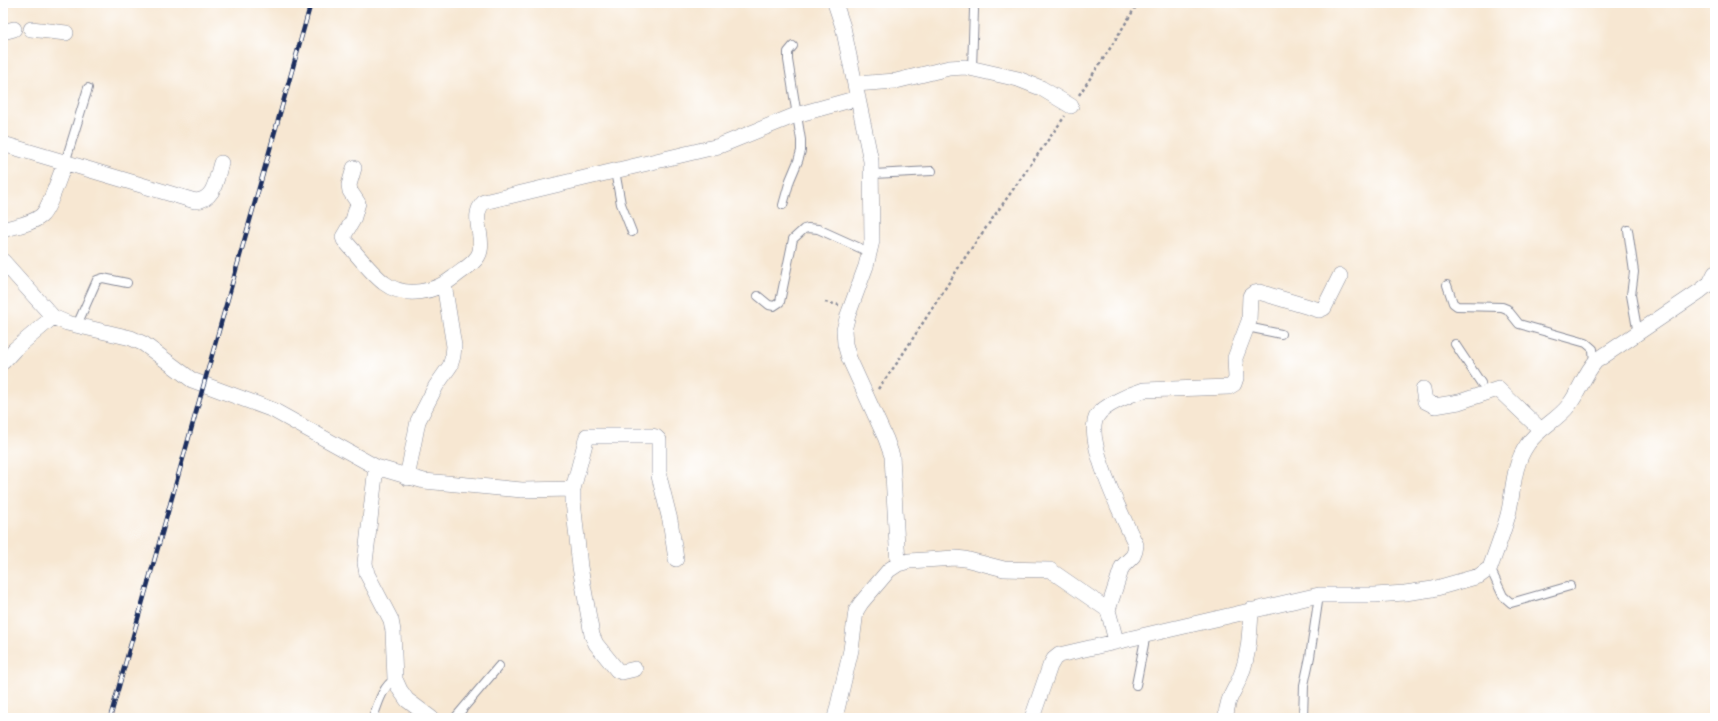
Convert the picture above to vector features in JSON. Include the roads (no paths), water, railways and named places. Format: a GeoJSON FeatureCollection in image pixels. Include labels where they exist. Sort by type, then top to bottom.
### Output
{"type":"FeatureCollection","features":[{"type":"Feature","properties":{"kind":"street"},"geometry":{"type":"LineString","coordinates":[[835,3],[843,27],[873,174],[872,241],[870,253],[844,330],[845,344],[849,358],[886,438],[892,456],[898,564]]}},
{"type":"Feature","properties":{"kind":"street"},"geometry":{"type":"LineString","coordinates":[[31,29],[66,33]]}},
{"type":"Feature","properties":{"kind":"street"},"geometry":{"type":"LineString","coordinates":[[354,168],[349,185],[350,191],[358,203],[353,220],[343,237],[344,240],[384,283],[395,289],[407,292],[420,292],[444,284],[477,258],[480,252],[477,212],[479,206],[484,202],[719,146],[857,91],[949,68],[972,68],[1018,79],[1041,88],[1072,106]]}},
{"type":"Feature","properties":{"kind":"street"},"geometry":{"type":"LineString","coordinates":[[3,144],[195,201],[203,200],[210,195],[221,163]]}},
{"type":"Feature","properties":{"kind":"street"},"geometry":{"type":"LineString","coordinates":[[3,230],[32,221],[42,216],[65,163]]}},
{"type":"Feature","properties":{"kind":"street"},"geometry":{"type":"LineString","coordinates":[[3,261],[53,317],[77,325],[131,338],[144,344],[192,380],[279,413],[376,467],[407,478],[424,482],[522,490],[573,489]]}},
{"type":"Feature","properties":{"kind":"street"},"geometry":{"type":"LineString","coordinates":[[1032,718],[1054,658],[1059,655],[1319,595],[1401,593],[1433,589],[1480,576],[1490,568],[1507,517],[1513,478],[1519,460],[1527,445],[1540,429],[1564,411],[1570,404],[1588,370],[1594,364],[1700,291],[1710,282],[1715,273]]}},
{"type":"Feature","properties":{"kind":"street"},"geometry":{"type":"LineString","coordinates":[[1116,641],[1108,610],[1122,567],[1133,556],[1136,551],[1136,545],[1106,479],[1094,432],[1094,423],[1097,416],[1108,407],[1132,394],[1144,390],[1229,387],[1234,384],[1236,378],[1235,358],[1249,321],[1250,296],[1254,293],[1262,292],[1319,310],[1324,308],[1340,276]]}},
{"type":"Feature","properties":{"kind":"street"},"geometry":{"type":"LineString","coordinates":[[407,478],[418,422],[436,386],[450,366],[453,356],[454,346],[444,284]]}},
{"type":"Feature","properties":{"kind":"street"},"geometry":{"type":"LineString","coordinates":[[3,362],[14,349],[53,317]]}},
{"type":"Feature","properties":{"kind":"street"},"geometry":{"type":"LineString","coordinates":[[1422,389],[1424,401],[1434,406],[1459,402],[1484,388],[1502,391],[1540,429]]}},
{"type":"Feature","properties":{"kind":"street"},"geometry":{"type":"LineString","coordinates":[[635,669],[622,672],[617,670],[596,644],[592,636],[580,567],[573,501],[573,489],[587,436],[656,437],[659,440],[660,486],[670,520],[676,560]]}},
{"type":"Feature","properties":{"kind":"street"},"geometry":{"type":"LineString","coordinates":[[376,467],[365,563],[367,574],[391,620],[393,631],[395,679],[400,690],[408,700],[432,718]]}},
{"type":"Feature","properties":{"kind":"street"},"geometry":{"type":"LineString","coordinates":[[835,718],[851,650],[856,611],[889,570],[898,564],[909,561],[955,558],[1009,570],[1050,570],[1108,610]]}},
{"type":"Feature","properties":{"kind":"street"},"geometry":{"type":"LineString","coordinates":[[1226,718],[1228,701],[1244,666],[1250,636],[1251,610]]}},
{"type":"Feature","properties":{"kind":"lane"},"geometry":{"type":"LineString","coordinates":[[972,68],[974,10]]}},
{"type":"Feature","properties":{"kind":"lane"},"geometry":{"type":"LineString","coordinates":[[782,205],[801,151],[791,86],[788,52],[793,46]]}},
{"type":"Feature","properties":{"kind":"lane"},"geometry":{"type":"LineString","coordinates":[[65,163],[88,88]]}},
{"type":"Feature","properties":{"kind":"lane"},"geometry":{"type":"LineString","coordinates":[[615,171],[621,204],[632,232]]}},
{"type":"Feature","properties":{"kind":"lane"},"geometry":{"type":"LineString","coordinates":[[873,174],[932,171]]}},
{"type":"Feature","properties":{"kind":"lane"},"geometry":{"type":"LineString","coordinates":[[758,296],[769,305],[774,306],[780,302],[793,239],[797,234],[808,228],[818,229],[870,253]]}},
{"type":"Feature","properties":{"kind":"lane"},"geometry":{"type":"LineString","coordinates":[[1628,230],[1634,272],[1630,295],[1638,334]]}},
{"type":"Feature","properties":{"kind":"lane"},"geometry":{"type":"LineString","coordinates":[[77,325],[97,280],[103,278],[127,283]]}},
{"type":"Feature","properties":{"kind":"lane"},"geometry":{"type":"LineString","coordinates":[[1447,285],[1453,303],[1456,306],[1502,306],[1507,309],[1519,324],[1586,343],[1593,349],[1594,364]]}},
{"type":"Feature","properties":{"kind":"lane"},"geometry":{"type":"LineString","coordinates":[[1247,327],[1281,334]]}},
{"type":"Feature","properties":{"kind":"lane"},"geometry":{"type":"LineString","coordinates":[[1455,344],[1484,388]]}},
{"type":"Feature","properties":{"kind":"lane"},"geometry":{"type":"LineString","coordinates":[[1490,568],[1503,596],[1511,603],[1570,586]]}},
{"type":"Feature","properties":{"kind":"lane"},"geometry":{"type":"LineString","coordinates":[[1303,718],[1304,685],[1310,657],[1319,595]]}},
{"type":"Feature","properties":{"kind":"lane"},"geometry":{"type":"LineString","coordinates":[[1136,685],[1146,634]]}},
{"type":"Feature","properties":{"kind":"lane"},"geometry":{"type":"LineString","coordinates":[[455,718],[499,666]]}},
{"type":"Feature","properties":{"kind":"lane"},"geometry":{"type":"LineString","coordinates":[[374,718],[382,694],[390,682],[395,679]]}},
{"type":"Feature","properties":{"kind":"railway"},"geometry":{"type":"LineString","coordinates":[[110,718],[311,3]]}}]}
